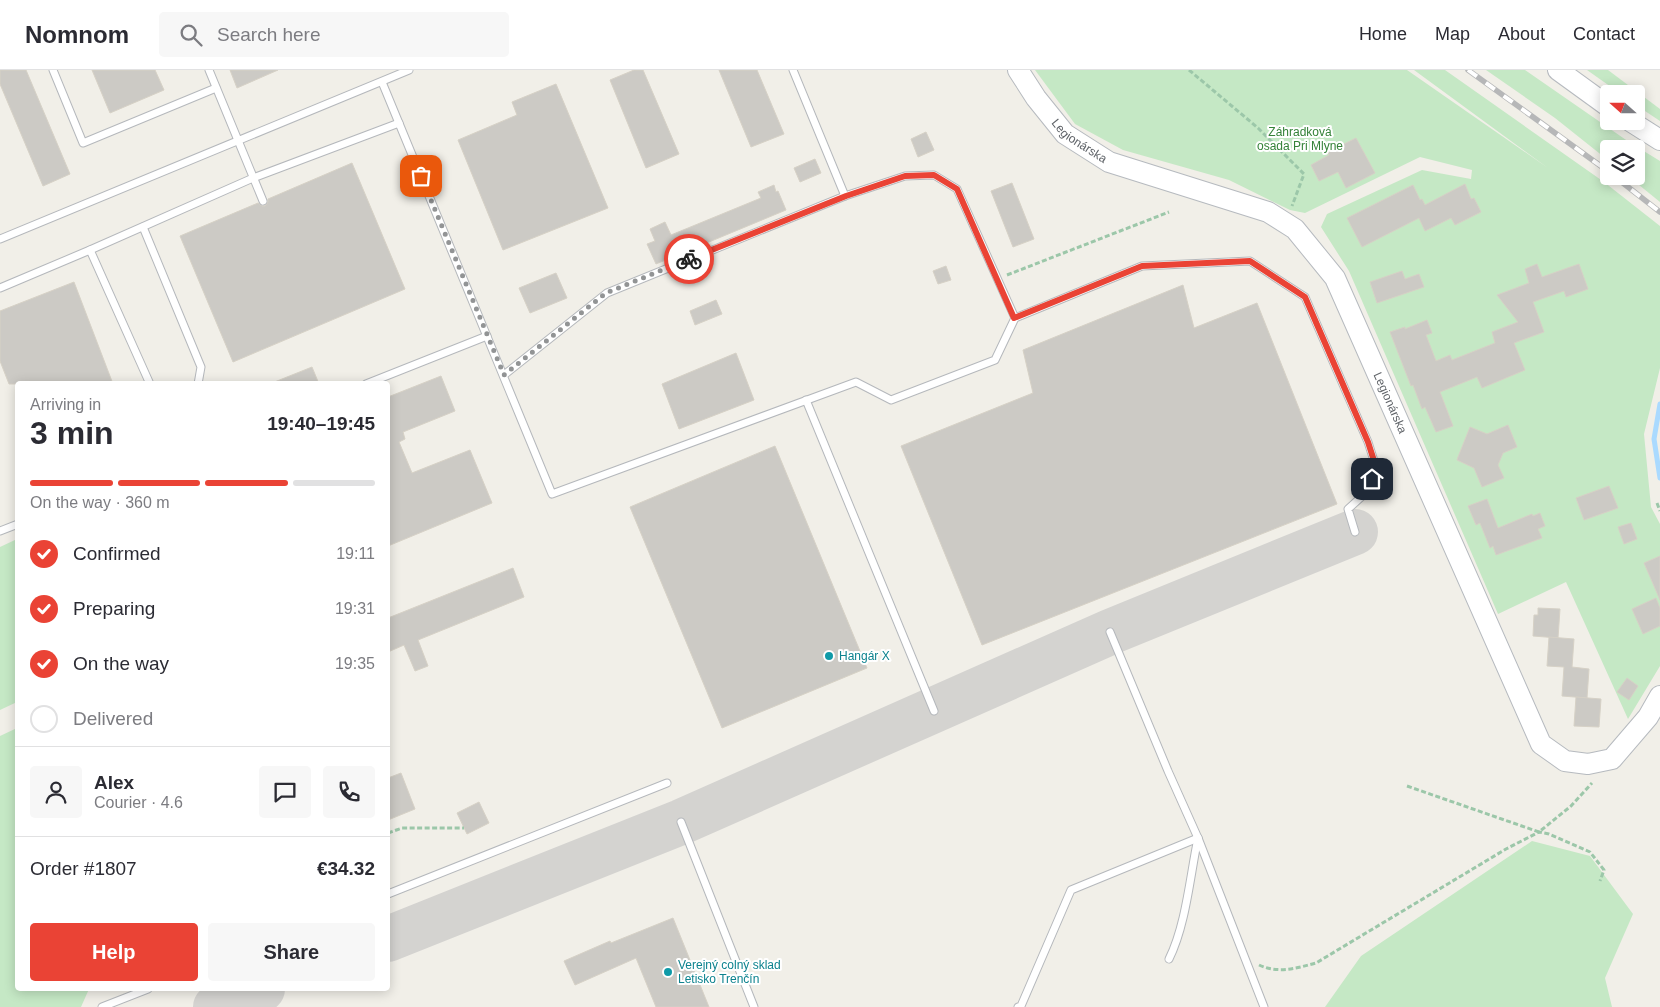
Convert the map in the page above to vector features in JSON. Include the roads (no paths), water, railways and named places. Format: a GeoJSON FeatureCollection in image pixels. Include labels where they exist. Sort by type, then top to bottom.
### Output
{"type":"FeatureCollection","features":[{"type":"Feature","properties":{"kind":"street","name":"Legionárska"},"geometry":{"type":"LineString","coordinates":[[1018,70],[1036,98],[1065,134],[1109,162],[1268,212],[1295,229],[1335,278],[1541,744],[1565,761],[1588,764],[1612,759],[1648,716],[1660,696]]}},
{"type":"Feature","properties":{"kind":"street"},"geometry":{"type":"LineString","coordinates":[[1558,70],[1600,100]]}},
{"type":"Feature","properties":{"kind":"street"},"geometry":{"type":"LineString","coordinates":[[1644,130],[1660,140]]}},
{"type":"Feature","properties":{"kind":"lane"},"geometry":{"type":"LineString","coordinates":[[53,70],[84,143],[216,88]]}},
{"type":"Feature","properties":{"kind":"lane"},"geometry":{"type":"LineString","coordinates":[[209,70],[263,201]]}},
{"type":"Feature","properties":{"kind":"lane"},"geometry":{"type":"LineString","coordinates":[[0,239],[409,70]]}},
{"type":"Feature","properties":{"kind":"lane"},"geometry":{"type":"LineString","coordinates":[[793,70],[846,196]]}},
{"type":"Feature","properties":{"kind":"lane"},"geometry":{"type":"LineString","coordinates":[[382,82],[552,494],[856,382],[890,400],[995,360],[1014,318],[1142,266],[1250,261],[1305,297],[1368,442],[1376,467],[1368,490],[1348,508],[1355,532]]}},
{"type":"Feature","properties":{"kind":"lane"},"geometry":{"type":"LineString","coordinates":[[0,288],[253,178],[399,123]]}},
{"type":"Feature","properties":{"kind":"lane"},"geometry":{"type":"LineString","coordinates":[[504,375],[606,293],[846,196],[905,176],[934,175],[957,189],[1014,318]]}},
{"type":"Feature","properties":{"kind":"lane"},"geometry":{"type":"LineString","coordinates":[[143,227],[201,367],[199,381]]}},
{"type":"Feature","properties":{"kind":"lane"},"geometry":{"type":"LineString","coordinates":[[90,250],[149,381]]}},
{"type":"Feature","properties":{"kind":"lane"},"geometry":{"type":"LineString","coordinates":[[374,381],[487,336]]}},
{"type":"Feature","properties":{"kind":"lane"},"geometry":{"type":"LineString","coordinates":[[806,400],[934,711]]}},
{"type":"Feature","properties":{"kind":"lane"},"geometry":{"type":"LineString","coordinates":[[0,531],[15,525]]}},
{"type":"Feature","properties":{"kind":"lane"},"geometry":{"type":"LineString","coordinates":[[1110,632],[1198,838],[1264,1007]]}},
{"type":"Feature","properties":{"kind":"lane"},"geometry":{"type":"LineString","coordinates":[[390,893],[667,783]]}},
{"type":"Feature","properties":{"kind":"lane"},"geometry":{"type":"LineString","coordinates":[[681,822],[754,1007]]}},
{"type":"Feature","properties":{"kind":"lane"},"geometry":{"type":"LineString","coordinates":[[1169,959],[1175,948],[1182,920],[1198,838]]}},
{"type":"Feature","properties":{"kind":"lane"},"geometry":{"type":"LineString","coordinates":[[1018,1007],[1021,1006],[1071,890],[1198,838]]}},
{"type":"Feature","properties":{"kind":"lane"},"geometry":{"type":"LineString","coordinates":[[102,1007],[143,991]]}},
{"type":"Feature","properties":{"kind":"waterway"},"geometry":{"type":"LineString","coordinates":[[1660,404],[1654,439],[1660,478]]}},
{"type":"Feature","properties":{"kind":"railway"},"geometry":{"type":"LineString","coordinates":[[1468,70],[1600,165]]}},
{"type":"Feature","properties":{"kind":"railway"},"geometry":{"type":"LineString","coordinates":[[1626,185],[1660,212]]}},
{"type":"Feature","properties":{"kind":"place","name":"Hangár X"},"geometry":{"type":"Point","coordinates":[829,656]}},
{"type":"Feature","properties":{"kind":"place","name":"Verejný colný sklad Letisko Trenčín"},"geometry":{"type":"Point","coordinates":[668,972]}},
{"type":"Feature","properties":{"kind":"park label","name":"Záhradková osada Pri Mlyne"},"geometry":{"type":"Point","coordinates":[1300,139]}}]}
